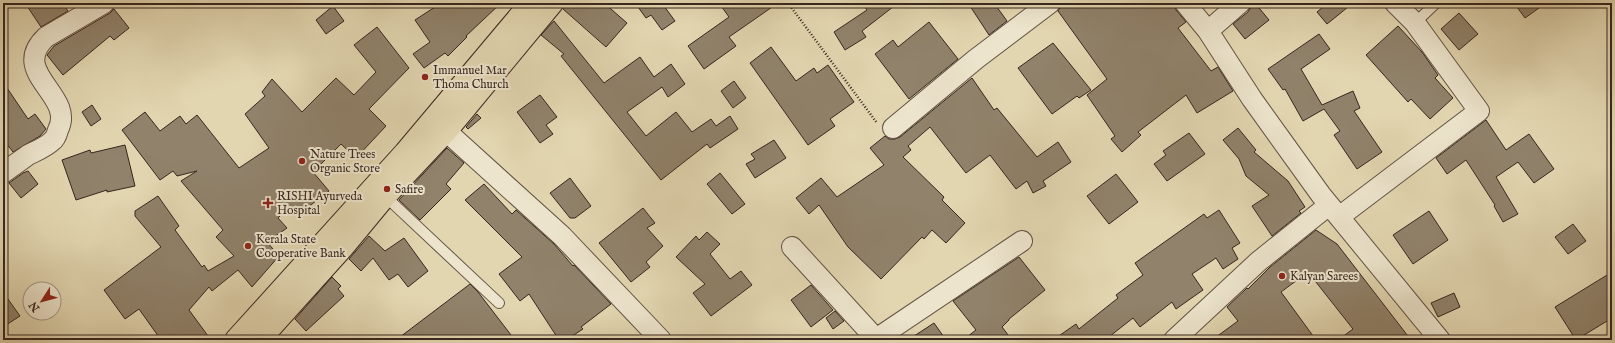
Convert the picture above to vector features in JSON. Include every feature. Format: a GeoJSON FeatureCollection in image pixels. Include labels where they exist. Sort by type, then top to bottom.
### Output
{"type":"FeatureCollection","features":[{"type":"Feature","properties":{"kind":"highway"},"geometry":{"type":"LineString","coordinates":[[236,340],[405,153],[532,3]]}},
{"type":"Feature","properties":{"kind":"highway"},"geometry":{"type":"LineString","coordinates":[[259,340],[342,248],[385,196],[446,131],[552,3]]}},
{"type":"Feature","properties":{"kind":"street"},"geometry":{"type":"LineString","coordinates":[[3,173],[53,140],[61,124],[60,111],[53,95],[40,77],[33,63],[34,54],[40,43],[46,37],[104,3]]}},
{"type":"Feature","properties":{"kind":"street"},"geometry":{"type":"LineString","coordinates":[[893,128],[976,60],[1050,3]]}},
{"type":"Feature","properties":{"kind":"street"},"geometry":{"type":"LineString","coordinates":[[1185,3],[1208,31],[1252,99],[1334,211],[1440,340]]}},
{"type":"Feature","properties":{"kind":"street"},"geometry":{"type":"LineString","coordinates":[[1208,31],[1240,3]]}},
{"type":"Feature","properties":{"kind":"street"},"geometry":{"type":"LineString","coordinates":[[1174,340],[1259,261],[1479,112],[1415,23],[1396,3]]}},
{"type":"Feature","properties":{"kind":"street"},"geometry":{"type":"LineString","coordinates":[[446,131],[562,236],[661,340]]}},
{"type":"Feature","properties":{"kind":"street"},"geometry":{"type":"LineString","coordinates":[[792,247],[877,339],[1022,241]]}},
{"type":"Feature","properties":{"kind":"lane"},"geometry":{"type":"LineString","coordinates":[[1415,23],[1436,3]]}},
{"type":"Feature","properties":{"kind":"lane"},"geometry":{"type":"LineString","coordinates":[[385,196],[499,303]]}},
{"type":"Feature","properties":{"kind":"path"},"geometry":{"type":"LineString","coordinates":[[788,3],[881,128],[893,128]]}},
{"type":"Feature","properties":{"kind":"building"},"geometry":{"type":"Polygon","coordinates":[[[25,3],[62,3],[68,11],[41,27],[25,3]]]}},
{"type":"Feature","properties":{"kind":"building"},"geometry":{"type":"Polygon","coordinates":[[[441,3],[501,3],[466,36],[467,37],[448,56],[445,53],[424,68],[413,54],[430,42],[415,20],[441,3]]]}},
{"type":"Feature","properties":{"kind":"building"},"geometry":{"type":"Polygon","coordinates":[[[564,3],[604,3],[627,23],[606,47],[563,9],[564,3]]]}},
{"type":"Feature","properties":{"kind":"building"},"geometry":{"type":"Polygon","coordinates":[[[643,3],[668,3],[664,6],[675,21],[662,30],[651,15],[646,18],[638,7],[643,3]]]}},
{"type":"Feature","properties":{"kind":"building"},"geometry":{"type":"Polygon","coordinates":[[[719,3],[778,3],[729,37],[736,46],[704,69],[688,46],[729,17],[719,3]]]}},
{"type":"Feature","properties":{"kind":"building"},"geometry":{"type":"Polygon","coordinates":[[[862,3],[898,3],[862,31],[866,37],[845,50],[834,32],[867,10],[862,3]]]}},
{"type":"Feature","properties":{"kind":"building"},"geometry":{"type":"Polygon","coordinates":[[[968,3],[994,3],[1007,21],[989,35],[968,3]]]}},
{"type":"Feature","properties":{"kind":"building"},"geometry":{"type":"Polygon","coordinates":[[[1063,3],[1174,3],[1176,10],[1186,22],[1178,28],[1211,71],[1218,67],[1233,91],[1197,113],[1186,95],[1138,132],[1141,135],[1122,152],[1111,139],[1115,136],[1087,95],[1107,79],[1058,11],[1063,3]]]}},
{"type":"Feature","properties":{"kind":"building"},"geometry":{"type":"Polygon","coordinates":[[[1253,3],[1255,3],[1269,20],[1245,39],[1233,24],[1248,12],[1253,3]]]}},
{"type":"Feature","properties":{"kind":"building"},"geometry":{"type":"Polygon","coordinates":[[[1328,3],[1353,3],[1327,24],[1317,12],[1328,3]]]}},
{"type":"Feature","properties":{"kind":"building"},"geometry":{"type":"Polygon","coordinates":[[[1514,3],[1546,3],[1525,18],[1514,3]]]}},
{"type":"Feature","properties":{"kind":"building"},"geometry":{"type":"Polygon","coordinates":[[[333,6],[344,21],[326,34],[316,20],[333,6]]]}},
{"type":"Feature","properties":{"kind":"building"},"geometry":{"type":"Polygon","coordinates":[[[114,9],[129,28],[114,40],[110,36],[63,75],[47,55],[54,46],[110,13],[114,9]]]}},
{"type":"Feature","properties":{"kind":"building"},"geometry":{"type":"Polygon","coordinates":[[[1459,13],[1478,34],[1459,50],[1441,29],[1459,13]]]}},
{"type":"Feature","properties":{"kind":"building"},"geometry":{"type":"Polygon","coordinates":[[[554,21],[604,83],[640,57],[654,77],[671,64],[685,84],[668,97],[662,87],[627,112],[646,136],[676,112],[692,132],[711,119],[716,126],[730,116],[738,129],[710,148],[707,144],[661,180],[561,56],[564,54],[541,35],[554,21]]]}},
{"type":"Feature","properties":{"kind":"building"},"geometry":{"type":"Polygon","coordinates":[[[929,22],[958,59],[909,99],[875,54],[893,40],[898,47],[929,22]]]}},
{"type":"Feature","properties":{"kind":"building"},"geometry":{"type":"Polygon","coordinates":[[[1398,26],[1422,52],[1438,75],[1435,78],[1453,98],[1430,119],[1411,99],[1408,102],[1366,55],[1398,26]]]}},
{"type":"Feature","properties":{"kind":"building"},"geometry":{"type":"Polygon","coordinates":[[[377,27],[409,68],[369,109],[386,126],[356,158],[341,144],[313,172],[329,191],[299,214],[290,206],[278,218],[287,228],[267,242],[279,256],[252,287],[238,270],[212,291],[209,287],[189,310],[211,340],[161,340],[139,309],[125,319],[104,290],[161,247],[135,216],[135,211],[158,196],[179,226],[175,230],[202,267],[204,265],[208,271],[234,256],[216,237],[223,230],[181,181],[197,171],[177,176],[173,171],[160,180],[122,130],[145,112],[160,131],[180,116],[186,124],[197,115],[239,168],[269,148],[245,114],[265,96],[262,92],[272,79],[302,112],[336,78],[354,95],[376,72],[354,45],[377,27]]]}},
{"type":"Feature","properties":{"kind":"building"},"geometry":{"type":"Polygon","coordinates":[[[1319,34],[1330,49],[1301,69],[1322,105],[1353,91],[1360,108],[1354,111],[1382,152],[1357,169],[1334,135],[1340,131],[1324,109],[1303,121],[1285,89],[1283,90],[1268,69],[1319,34]]]}},
{"type":"Feature","properties":{"kind":"building"},"geometry":{"type":"Polygon","coordinates":[[[1053,43],[1091,90],[1079,98],[1077,96],[1052,114],[1018,68],[1053,43]]]}},
{"type":"Feature","properties":{"kind":"building"},"geometry":{"type":"Polygon","coordinates":[[[771,47],[796,81],[814,68],[817,73],[828,65],[854,102],[830,119],[835,126],[808,145],[750,63],[771,47]]]}},
{"type":"Feature","properties":{"kind":"building"},"geometry":{"type":"Polygon","coordinates":[[[972,78],[994,110],[997,108],[1037,157],[1058,142],[1071,162],[1043,181],[1046,186],[1033,193],[1027,181],[1016,189],[990,155],[966,173],[930,127],[908,146],[911,150],[903,157],[944,197],[942,200],[965,223],[946,243],[932,230],[924,239],[922,237],[881,279],[848,247],[819,205],[809,214],[796,198],[821,178],[837,197],[884,165],[870,148],[885,136],[889,139],[900,137],[972,78]]]}},
{"type":"Feature","properties":{"kind":"building"},"geometry":{"type":"Polygon","coordinates":[[[734,81],[746,98],[733,108],[721,91],[734,81]]]}},
{"type":"Feature","properties":{"kind":"building"},"geometry":{"type":"Polygon","coordinates":[[[3,82],[28,119],[35,114],[46,129],[40,136],[13,152],[3,139],[3,82]]]}},
{"type":"Feature","properties":{"kind":"building"},"geometry":{"type":"Polygon","coordinates":[[[540,95],[557,117],[546,125],[553,134],[540,143],[517,112],[540,95]]]}},
{"type":"Feature","properties":{"kind":"building"},"geometry":{"type":"Polygon","coordinates":[[[92,105],[101,119],[91,126],[82,112],[92,105]]]}},
{"type":"Feature","properties":{"kind":"building"},"geometry":{"type":"Polygon","coordinates":[[[477,114],[481,118],[468,129],[466,127],[477,114]]]}},
{"type":"Feature","properties":{"kind":"building"},"geometry":{"type":"Polygon","coordinates":[[[1486,120],[1506,150],[1529,134],[1554,169],[1534,183],[1518,162],[1496,177],[1518,214],[1503,222],[1494,206],[1495,205],[1466,160],[1447,174],[1436,158],[1486,120]]]}},
{"type":"Feature","properties":{"kind":"building"},"geometry":{"type":"Polygon","coordinates":[[[1238,128],[1256,150],[1254,152],[1288,181],[1305,207],[1299,211],[1301,213],[1272,236],[1252,206],[1269,195],[1246,176],[1239,159],[1223,140],[1238,128]]]}},
{"type":"Feature","properties":{"kind":"building"},"geometry":{"type":"Polygon","coordinates":[[[1189,133],[1205,154],[1167,181],[1154,164],[1166,155],[1163,151],[1189,133]]]}},
{"type":"Feature","properties":{"kind":"building"},"geometry":{"type":"Polygon","coordinates":[[[774,140],[786,158],[755,178],[746,164],[755,159],[751,154],[774,140]]]}},
{"type":"Feature","properties":{"kind":"building"},"geometry":{"type":"Polygon","coordinates":[[[125,145],[135,186],[107,192],[107,190],[76,200],[62,160],[90,150],[91,153],[125,145]]]}},
{"type":"Feature","properties":{"kind":"building"},"geometry":{"type":"Polygon","coordinates":[[[447,148],[464,163],[446,184],[451,189],[420,220],[399,200],[447,148]]]}},
{"type":"Feature","properties":{"kind":"building"},"geometry":{"type":"Polygon","coordinates":[[[28,171],[38,184],[21,198],[9,183],[28,171]]]}},
{"type":"Feature","properties":{"kind":"building"},"geometry":{"type":"Polygon","coordinates":[[[720,173],[745,204],[732,214],[707,184],[720,173]]]}},
{"type":"Feature","properties":{"kind":"building"},"geometry":{"type":"Polygon","coordinates":[[[1116,174],[1138,202],[1109,224],[1087,196],[1116,174]]]}},
{"type":"Feature","properties":{"kind":"building"},"geometry":{"type":"Polygon","coordinates":[[[570,178],[591,206],[575,218],[570,218],[550,193],[570,178]]]}},
{"type":"Feature","properties":{"kind":"building"},"geometry":{"type":"Polygon","coordinates":[[[484,184],[512,214],[516,210],[554,244],[573,266],[574,265],[611,304],[581,327],[583,329],[566,340],[559,340],[529,294],[520,301],[499,274],[522,257],[465,200],[484,184]]]}},
{"type":"Feature","properties":{"kind":"building"},"geometry":{"type":"Polygon","coordinates":[[[643,208],[655,223],[647,228],[663,246],[646,262],[650,267],[631,282],[599,243],[643,208]]]}},
{"type":"Feature","properties":{"kind":"building"},"geometry":{"type":"Polygon","coordinates":[[[1219,210],[1240,243],[1232,248],[1238,259],[1223,269],[1216,258],[1192,274],[1203,290],[1176,309],[1172,302],[1140,327],[1133,318],[1105,340],[1053,340],[1076,324],[1079,329],[1118,298],[1116,295],[1143,275],[1135,263],[1204,214],[1207,218],[1219,210]]]}},
{"type":"Feature","properties":{"kind":"building"},"geometry":{"type":"Polygon","coordinates":[[[1429,211],[1448,240],[1413,264],[1393,235],[1429,211]]]}},
{"type":"Feature","properties":{"kind":"building"},"geometry":{"type":"Polygon","coordinates":[[[1573,224],[1586,241],[1568,254],[1555,237],[1573,224]]]}},
{"type":"Feature","properties":{"kind":"building","name":"Kalyan Sarees"},"geometry":{"type":"Polygon","coordinates":[[[1316,230],[1337,244],[1411,340],[1338,340],[1353,329],[1308,272],[1281,292],[1316,340],[1212,340],[1238,321],[1227,307],[1270,267],[1316,230]]]}},
{"type":"Feature","properties":{"kind":"building"},"geometry":{"type":"Polygon","coordinates":[[[707,232],[720,244],[710,254],[730,279],[741,271],[752,285],[711,316],[693,293],[705,284],[676,257],[696,236],[699,240],[707,232]]]}},
{"type":"Feature","properties":{"kind":"building"},"geometry":{"type":"Polygon","coordinates":[[[369,236],[385,251],[404,238],[428,271],[408,287],[398,274],[389,280],[373,258],[361,271],[349,259],[369,236]]]}},
{"type":"Feature","properties":{"kind":"building"},"geometry":{"type":"Polygon","coordinates":[[[1019,257],[1045,290],[1009,319],[1002,327],[1012,340],[963,340],[976,330],[953,301],[1019,257]]]}},
{"type":"Feature","properties":{"kind":"building"},"geometry":{"type":"Polygon","coordinates":[[[1612,272],[1612,318],[1576,340],[1555,307],[1612,272]]]}},
{"type":"Feature","properties":{"kind":"building"},"geometry":{"type":"Polygon","coordinates":[[[332,277],[341,286],[338,289],[344,296],[306,331],[295,319],[332,277]]]}},
{"type":"Feature","properties":{"kind":"building"},"geometry":{"type":"Polygon","coordinates":[[[470,284],[478,292],[511,335],[504,340],[396,340],[470,284]]]}},
{"type":"Feature","properties":{"kind":"building"},"geometry":{"type":"Polygon","coordinates":[[[811,285],[833,310],[811,327],[791,300],[811,285]]]}},
{"type":"Feature","properties":{"kind":"building"},"geometry":{"type":"Polygon","coordinates":[[[3,292],[20,316],[3,327],[3,292]]]}},
{"type":"Feature","properties":{"kind":"building"},"geometry":{"type":"Polygon","coordinates":[[[1454,293],[1460,307],[1438,317],[1431,303],[1454,293]]]}},
{"type":"Feature","properties":{"kind":"building"},"geometry":{"type":"Polygon","coordinates":[[[835,311],[844,321],[833,329],[826,318],[835,311]]]}},
{"type":"Feature","properties":{"kind":"building"},"geometry":{"type":"Polygon","coordinates":[[[934,323],[946,340],[908,340],[934,323]]]}},
{"type":"Feature","properties":{"kind":"place","name":"Immanuel Mar Thoma Church"},"geometry":{"type":"Point","coordinates":[425,77]}},
{"type":"Feature","properties":{"kind":"place","name":"Nature Trees Organic Store"},"geometry":{"type":"Point","coordinates":[302,161]}},
{"type":"Feature","properties":{"kind":"place","name":"Safire"},"geometry":{"type":"Point","coordinates":[387,189]}},
{"type":"Feature","properties":{"kind":"place","name":"RISHI Ayurveda Hospital"},"geometry":{"type":"Point","coordinates":[268,203]}},
{"type":"Feature","properties":{"kind":"place","name":"Kerala State Cooperative Bank"},"geometry":{"type":"Point","coordinates":[248,246]}},
{"type":"Feature","properties":{"kind":"place","name":"Kalyan Sarees"},"geometry":{"type":"Point","coordinates":[1282,276]}}]}
